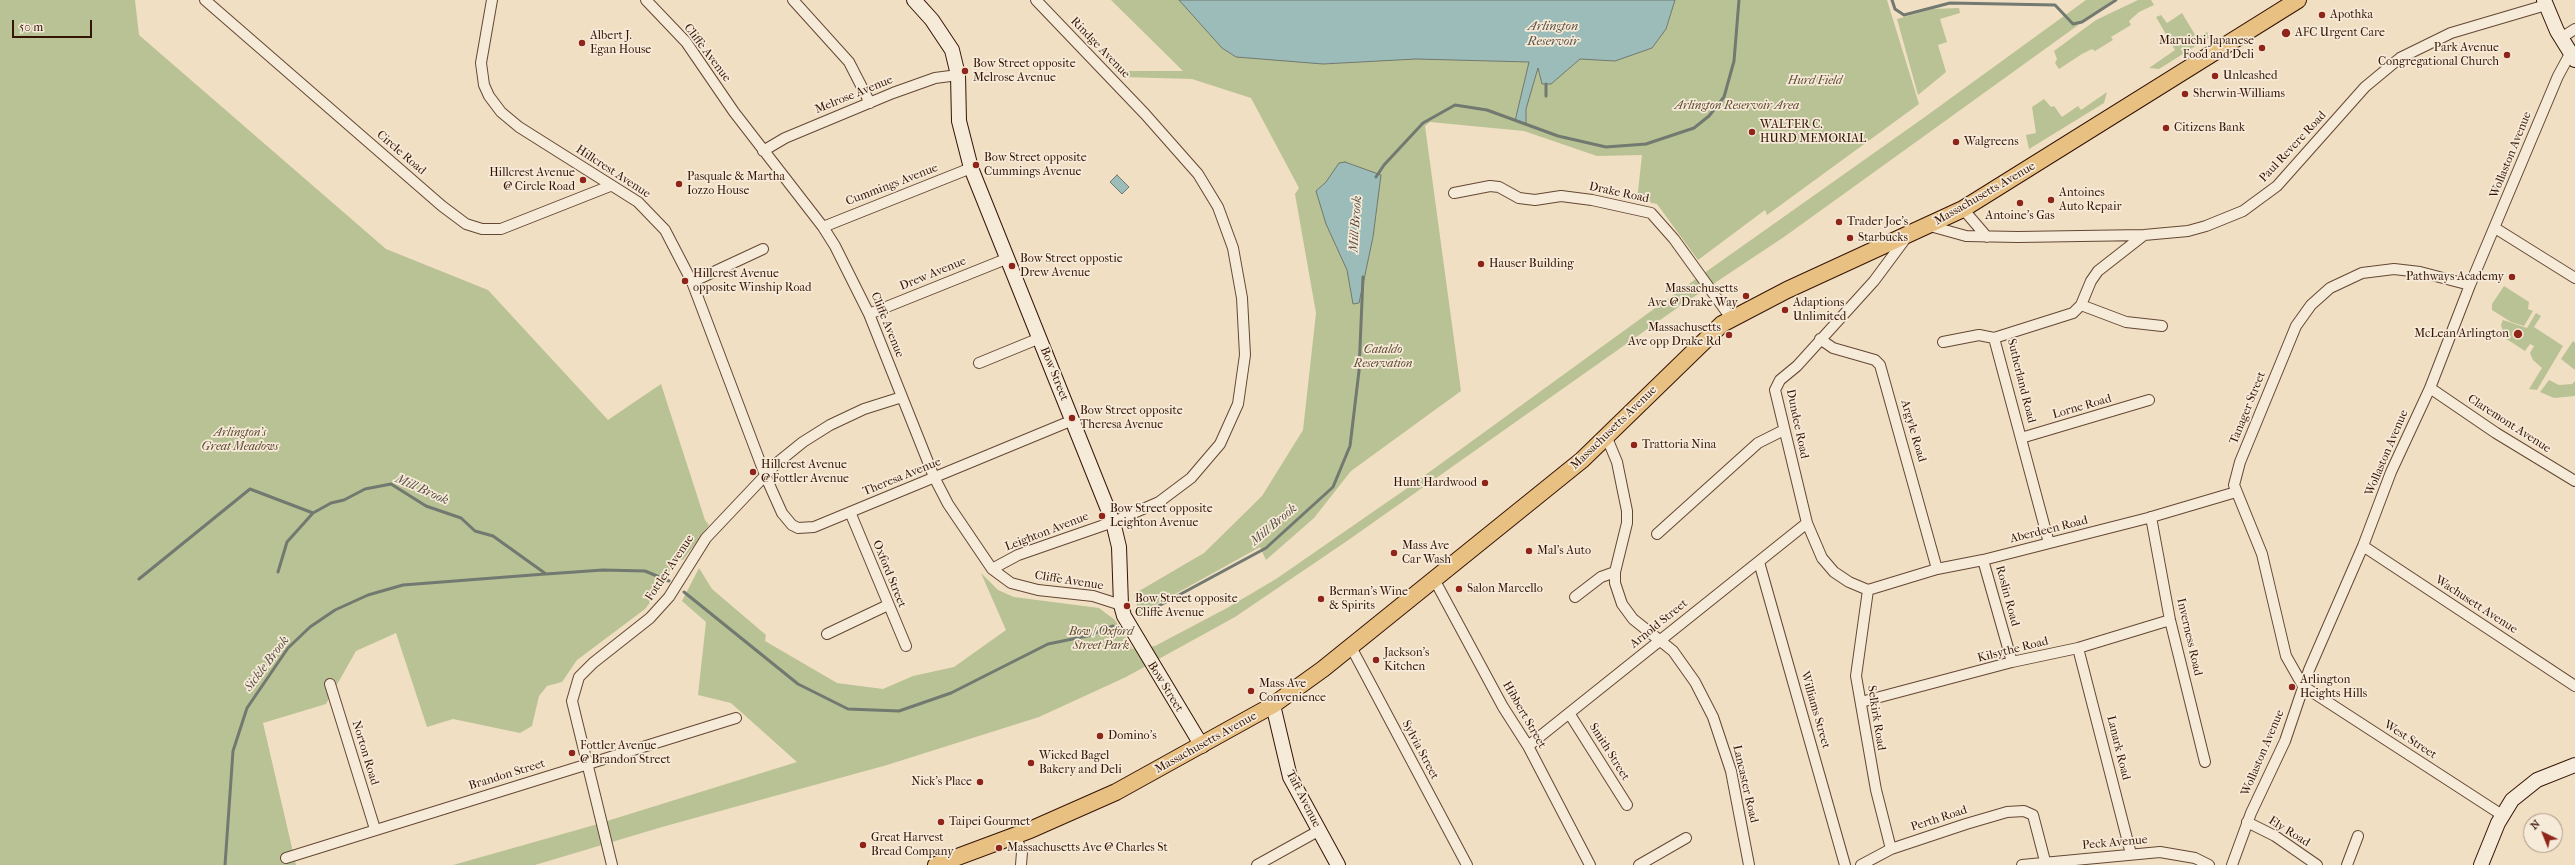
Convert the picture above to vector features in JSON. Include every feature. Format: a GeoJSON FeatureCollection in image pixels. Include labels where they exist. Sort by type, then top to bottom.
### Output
{"type":"FeatureCollection","features":[{"type":"Feature","properties":{"kind":"main road","name":"Massachusetts Avenue"},"geometry":{"type":"LineString","coordinates":[[936,865],[1015,835],[1116,792],[1202,746],[1273,705],[1351,647],[1607,438],[1709,334],[1731,318],[1907,237],[1963,209],[2298,0]]}},
{"type":"Feature","properties":{"kind":"street","name":"Circle Road"},"geometry":{"type":"LineString","coordinates":[[205,0],[436,201],[466,224],[482,229],[502,229],[610,186]]}},
{"type":"Feature","properties":{"kind":"street","name":"Hillcrest Avenue"},"geometry":{"type":"LineString","coordinates":[[492,0],[481,63],[484,85],[489,96],[501,112],[520,127],[610,186],[638,202],[657,219],[673,242],[692,282],[765,476]]}},
{"type":"Feature","properties":{"kind":"street","name":"Cliffe Avenue"},"geometry":{"type":"LineString","coordinates":[[646,0],[686,42],[763,151],[823,227],[848,268],[869,314],[934,477],[948,504],[992,569],[1011,583],[1038,590],[1093,596],[1121,605]]}},
{"type":"Feature","properties":{"kind":"street"},"geometry":{"type":"LineString","coordinates":[[793,0],[847,58],[870,103]]}},
{"type":"Feature","properties":{"kind":"street","name":"Bow Street"},"geometry":{"type":"LineString","coordinates":[[914,0],[932,20],[952,50],[958,75],[960,121],[971,168],[1006,259],[1040,338],[1113,522],[1118,547],[1121,605],[1136,638],[1202,746]]}},
{"type":"Feature","properties":{"kind":"street","name":"Rindge Avenue"},"geometry":{"type":"LineString","coordinates":[[1036,0],[1145,114],[1198,174],[1218,207],[1233,248],[1242,298],[1245,355],[1238,404],[1220,444],[1191,478],[1159,502],[1113,522]]}},
{"type":"Feature","properties":{"kind":"street"},"geometry":{"type":"LineString","coordinates":[[2545,2],[2573,57]]}},
{"type":"Feature","properties":{"kind":"street","name":"Paul Revere Road"},"geometry":{"type":"LineString","coordinates":[[1930,226],[1961,235],[1987,237],[2144,235],[2188,231],[2206,226],[2243,211],[2276,186],[2365,87],[2400,58],[2451,33],[2545,2]]}},
{"type":"Feature","properties":{"kind":"street"},"geometry":{"type":"LineString","coordinates":[[2562,38],[2575,30]]}},
{"type":"Feature","properties":{"kind":"street","name":"Wollaston Avenue"},"geometry":{"type":"LineString","coordinates":[[2232,865],[2247,822],[2285,741],[2303,686],[2363,546],[2391,472],[2430,388],[2470,285],[2558,76],[2573,57]]}},
{"type":"Feature","properties":{"kind":"street","name":"Melrose Avenue"},"geometry":{"type":"LineString","coordinates":[[763,151],[785,138],[870,103],[935,78],[958,75]]}},
{"type":"Feature","properties":{"kind":"street","name":"Cummings Avenue"},"geometry":{"type":"LineString","coordinates":[[823,227],[971,168]]}},
{"type":"Feature","properties":{"kind":"street","name":"Drake Road"},"geometry":{"type":"LineString","coordinates":[[1454,193],[1490,186],[1499,187],[1519,198],[1535,200],[1561,196],[1644,210],[1657,218],[1731,318]]}},
{"type":"Feature","properties":{"kind":"street"},"geometry":{"type":"LineString","coordinates":[[1963,209],[1987,237]]}},
{"type":"Feature","properties":{"kind":"street"},"geometry":{"type":"LineString","coordinates":[[2495,228],[2575,278]]}},
{"type":"Feature","properties":{"kind":"street"},"geometry":{"type":"LineString","coordinates":[[2144,235],[2098,271],[2091,281],[2081,305],[2126,322],[2162,326]]}},
{"type":"Feature","properties":{"kind":"street","name":"Dundee Road"},"geometry":{"type":"LineString","coordinates":[[1868,590],[1849,582],[1834,572],[1822,558],[1807,524],[1806,513],[1776,394],[1777,383],[1797,366],[1874,281],[1907,237]]}},
{"type":"Feature","properties":{"kind":"street"},"geometry":{"type":"LineString","coordinates":[[692,282],[763,249]]}},
{"type":"Feature","properties":{"kind":"street","name":"Drew Avenue"},"geometry":{"type":"LineString","coordinates":[[869,314],[1006,259]]}},
{"type":"Feature","properties":{"kind":"street","name":"Tanager Street"},"geometry":{"type":"LineString","coordinates":[[2303,686],[2286,656],[2262,554],[2236,492],[2236,474],[2240,462],[2290,339],[2302,317],[2320,296],[2343,280],[2378,270],[2413,270],[2470,285]]}},
{"type":"Feature","properties":{"kind":"street","name":"Sutherland Road"},"geometry":{"type":"LineString","coordinates":[[2049,543],[1994,338],[2073,313],[2081,305]]}},
{"type":"Feature","properties":{"kind":"street"},"geometry":{"type":"LineString","coordinates":[[1943,342],[1979,336],[1994,338]]}},
{"type":"Feature","properties":{"kind":"street"},"geometry":{"type":"LineString","coordinates":[[978,363],[1040,338]]}},
{"type":"Feature","properties":{"kind":"street","name":"Argyle Road"},"geometry":{"type":"LineString","coordinates":[[1820,339],[1833,348],[1875,360],[1880,365],[1937,569]]}},
{"type":"Feature","properties":{"kind":"street","name":"Claremont Avenue"},"geometry":{"type":"LineString","coordinates":[[2430,388],[2496,433],[2575,481]]}},
{"type":"Feature","properties":{"kind":"street","name":"Fottler Avenue"},"geometry":{"type":"LineString","coordinates":[[612,865],[572,701],[580,677],[593,663],[650,618],[669,597],[706,538],[765,476],[803,442],[830,425],[864,409],[902,397]]}},
{"type":"Feature","properties":{"kind":"street","name":"Lorne Road"},"geometry":{"type":"LineString","coordinates":[[2021,438],[2149,400]]}},
{"type":"Feature","properties":{"kind":"street","name":"Theresa Avenue"},"geometry":{"type":"LineString","coordinates":[[765,476],[782,513],[788,521],[798,528],[814,527],[1073,420]]}},
{"type":"Feature","properties":{"kind":"street"},"geometry":{"type":"LineString","coordinates":[[1657,534],[1758,443],[1784,430]]}},
{"type":"Feature","properties":{"kind":"street","name":"Lancaster Road"},"geometry":{"type":"LineString","coordinates":[[1607,438],[1619,468],[1627,511],[1627,522],[1615,572],[1615,583],[1627,612],[1673,651],[1696,682],[1714,717],[1731,771],[1750,865]]}},
{"type":"Feature","properties":{"kind":"street","name":"Aberdeen Road"},"geometry":{"type":"LineString","coordinates":[[1868,590],[1937,569],[1984,560],[2151,517],[2236,492]]}},
{"type":"Feature","properties":{"kind":"street","name":"Oxford Street"},"geometry":{"type":"LineString","coordinates":[[850,512],[906,646]]}},
{"type":"Feature","properties":{"kind":"street","name":"Inverness Road"},"geometry":{"type":"LineString","coordinates":[[2151,517],[2170,620],[2205,762]]}},
{"type":"Feature","properties":{"kind":"street","name":"Leighton Avenue"},"geometry":{"type":"LineString","coordinates":[[992,569],[1018,555],[1113,522]]}},
{"type":"Feature","properties":{"kind":"street","name":"Arnold Street"},"geometry":{"type":"LineString","coordinates":[[1528,746],[1807,524]]}},
{"type":"Feature","properties":{"kind":"street","name":"Wachusett Avenue"},"geometry":{"type":"LineString","coordinates":[[2363,546],[2575,686]]}},
{"type":"Feature","properties":{"kind":"street","name":"Roslin Road"},"geometry":{"type":"LineString","coordinates":[[1984,560],[2012,662]]}},
{"type":"Feature","properties":{"kind":"street","name":"Williams Street"},"geometry":{"type":"LineString","coordinates":[[1759,562],[1845,865]]}},
{"type":"Feature","properties":{"kind":"street"},"geometry":{"type":"LineString","coordinates":[[1575,597],[1601,577],[1615,572]]}},
{"type":"Feature","properties":{"kind":"street","name":"Hibbert Street"},"geometry":{"type":"LineString","coordinates":[[1434,579],[1504,707],[1528,746],[1590,865]]}},
{"type":"Feature","properties":{"kind":"street","name":"Selkirk Road"},"geometry":{"type":"LineString","coordinates":[[1868,590],[1856,676],[1876,790],[1891,849]]}},
{"type":"Feature","properties":{"kind":"street"},"geometry":{"type":"LineString","coordinates":[[827,634],[888,605]]}},
{"type":"Feature","properties":{"kind":"street","name":"Kilsythe Road"},"geometry":{"type":"LineString","coordinates":[[1861,702],[2012,662],[2078,648],[2170,620]]}},
{"type":"Feature","properties":{"kind":"street","name":"Sylvia Street"},"geometry":{"type":"LineString","coordinates":[[1351,647],[1467,865]]}},
{"type":"Feature","properties":{"kind":"street","name":"Lanark Road"},"geometry":{"type":"LineString","coordinates":[[2078,648],[2131,854]]}},
{"type":"Feature","properties":{"kind":"street","name":"Norton Road"},"geometry":{"type":"LineString","coordinates":[[330,684],[375,829]]}},
{"type":"Feature","properties":{"kind":"street","name":"West Street"},"geometry":{"type":"LineString","coordinates":[[2303,686],[2502,815]]}},
{"type":"Feature","properties":{"kind":"street","name":"Taft Avenue"},"geometry":{"type":"LineString","coordinates":[[1273,705],[1290,777],[1338,865]]}},
{"type":"Feature","properties":{"kind":"street","name":"Smith Street"},"geometry":{"type":"LineString","coordinates":[[1569,713],[1627,805]]}},
{"type":"Feature","properties":{"kind":"street","name":"Brandon Street"},"geometry":{"type":"LineString","coordinates":[[286,858],[375,829],[736,718]]}},
{"type":"Feature","properties":{"kind":"street"},"geometry":{"type":"LineString","coordinates":[[2482,865],[2502,815],[2512,800],[2531,784],[2553,772],[2575,765]]}},
{"type":"Feature","properties":{"kind":"street","name":"Perth Road"},"geometry":{"type":"LineString","coordinates":[[1861,865],[1891,849],[2007,812],[2029,813],[2033,815],[2045,861]]}},
{"type":"Feature","properties":{"kind":"street","name":"Ely Road"},"geometry":{"type":"LineString","coordinates":[[2247,822],[2275,836],[2317,865]]}},
{"type":"Feature","properties":{"kind":"street"},"geometry":{"type":"LineString","coordinates":[[1257,865],[1320,830]]}},
{"type":"Feature","properties":{"kind":"street"},"geometry":{"type":"LineString","coordinates":[[1015,835],[1022,852],[1021,865]]}},
{"type":"Feature","properties":{"kind":"street"},"geometry":{"type":"LineString","coordinates":[[2347,865],[2358,836]]}},
{"type":"Feature","properties":{"kind":"street"},"geometry":{"type":"LineString","coordinates":[[1638,865],[1686,838]]}},
{"type":"Feature","properties":{"kind":"street","name":"Peck Avenue"},"geometry":{"type":"LineString","coordinates":[[2022,865],[2045,861],[2160,852],[2195,858],[2209,865]]}},
{"type":"Feature","properties":{"kind":"green space","name":"Arlington's Great Meadows"},"geometry":{"type":"Polygon","coordinates":[[[0,0],[135,0],[139,35],[386,249],[488,290],[608,420],[661,384],[705,520],[709,525],[683,560],[677,558],[660,589],[645,609],[577,660],[562,682],[547,686],[539,696],[532,726],[520,733],[453,719],[427,727],[396,633],[356,651],[326,704],[263,723],[296,865],[0,865],[0,0]]]}},
{"type":"Feature","properties":{"kind":"green space","name":"Arlington Reservoir Area"},"geometry":{"type":"Polygon","coordinates":[[[1111,0],[1887,0],[1919,104],[1767,215],[1765,210],[1698,260],[1657,204],[1637,200],[1642,155],[1597,156],[1524,131],[1430,122],[1425,126],[1461,391],[1351,471],[1314,518],[1266,560],[1260,547],[1139,614],[1134,594],[1204,553],[1262,496],[1303,430],[1316,313],[1295,194],[1299,188],[1251,98],[1192,79],[1122,77],[1115,71],[1183,71],[1111,0]]]}},
{"type":"Feature","properties":{"kind":"green space","name":"Bow / Oxford Street Park"},"geometry":{"type":"Polygon","coordinates":[[[2086,0],[2113,0],[1784,237],[1680,306],[1347,541],[1235,617],[1126,677],[1039,717],[887,765],[662,827],[535,865],[453,865],[591,826],[797,762],[731,703],[698,695],[706,622],[682,601],[699,568],[712,589],[766,635],[765,641],[837,683],[883,689],[913,676],[954,667],[1006,630],[981,573],[998,590],[1014,597],[1099,608],[1115,620],[1132,648],[1130,649],[1155,646],[1227,608],[1276,579],[1406,489],[1669,298],[1922,119],[2086,0]]]}},
{"type":"Feature","properties":{"kind":"green space"},"geometry":{"type":"Polygon","coordinates":[[[2138,0],[2151,0],[2154,5],[2139,12],[2129,21],[2131,25],[2111,37],[2113,40],[2095,51],[2092,49],[2082,54],[2059,69],[2055,63],[2057,59],[2054,51],[2096,20],[2138,0]]]}},
{"type":"Feature","properties":{"kind":"green space"},"geometry":{"type":"Polygon","coordinates":[[[1959,8],[1960,13],[1940,19],[1947,42],[1938,45],[1946,72],[1918,95],[1897,19],[1933,9],[1959,8]]]}},
{"type":"Feature","properties":{"kind":"green space"},"geometry":{"type":"Polygon","coordinates":[[[2182,13],[2197,38],[2207,32],[2210,37],[2159,69],[2149,68],[2175,50],[2156,17],[2161,15],[2167,23],[2182,13]]]}},
{"type":"Feature","properties":{"kind":"green space"},"geometry":{"type":"Polygon","coordinates":[[[2107,92],[2104,103],[2029,149],[2026,135],[2036,133],[2032,107],[2044,99],[2051,107],[2054,106],[2062,117],[2078,106],[2081,110],[2107,92]]]}},
{"type":"Feature","properties":{"kind":"green space"},"geometry":{"type":"Polygon","coordinates":[[[2504,286],[2529,302],[2528,309],[2533,311],[2524,326],[2511,322],[2492,310],[2492,304],[2504,286]]]}},
{"type":"Feature","properties":{"kind":"green space"},"geometry":{"type":"Polygon","coordinates":[[[2536,313],[2541,316],[2534,327],[2563,346],[2537,390],[2529,389],[2542,368],[2533,360],[2530,353],[2534,346],[2530,344],[2525,351],[2505,338],[2501,325],[2503,320],[2527,328],[2536,313]]]}},
{"type":"Feature","properties":{"kind":"green space"},"geometry":{"type":"Polygon","coordinates":[[[2573,341],[2575,343],[2575,370],[2561,359],[2573,341]]]}},
{"type":"Feature","properties":{"kind":"green space"},"geometry":{"type":"Polygon","coordinates":[[[2549,380],[2559,385],[2572,384],[2575,381],[2575,396],[2554,398],[2540,392],[2549,380]]]}},
{"type":"Feature","properties":{"kind":"water","name":"Arlington Reservoir"},"geometry":{"type":"Polygon","coordinates":[[[1179,0],[1675,0],[1666,29],[1652,48],[1615,61],[1580,59],[1551,84],[1542,84],[1538,68],[1526,109],[1526,125],[1515,121],[1529,62],[1416,59],[1323,64],[1236,57],[1222,48],[1179,0]]]}},
{"type":"Feature","properties":{"kind":"water"},"geometry":{"type":"Polygon","coordinates":[[[1345,162],[1381,175],[1373,237],[1359,303],[1353,304],[1347,270],[1326,224],[1316,191],[1326,182],[1339,163],[1345,162]]]}},
{"type":"Feature","properties":{"kind":"water"},"geometry":{"type":"Polygon","coordinates":[[[1117,175],[1129,187],[1122,194],[1110,182],[1117,175]]]}},
{"type":"Feature","properties":{"kind":"waterway","name":"Mill Brook"},"geometry":{"type":"LineString","coordinates":[[1376,177],[1384,165],[1423,123],[1455,105],[1487,110],[1558,136],[1606,147],[1646,144],[1694,128],[1709,116],[1724,97],[1734,61],[1739,0]]}},
{"type":"Feature","properties":{"kind":"waterway","name":"Mill Brook"},"geometry":{"type":"LineString","coordinates":[[1892,0],[1895,9],[1904,15],[1950,3],[2055,5],[2073,24],[2082,22],[2116,0]]}},
{"type":"Feature","properties":{"kind":"waterway"},"geometry":{"type":"LineString","coordinates":[[1546,84],[1546,96]]}},
{"type":"Feature","properties":{"kind":"waterway","name":"Mill Brook"},"geometry":{"type":"LineString","coordinates":[[1140,616],[1266,548],[1333,487],[1350,446],[1359,371],[1363,277]]}},
{"type":"Feature","properties":{"kind":"waterway","name":"Mill Brook"},"geometry":{"type":"LineString","coordinates":[[139,579],[250,489],[313,513],[331,503],[344,500],[365,489],[391,484],[426,506],[461,518],[475,531],[493,536],[546,574],[603,570],[645,571],[669,581]]}},
{"type":"Feature","properties":{"kind":"waterway"},"geometry":{"type":"LineString","coordinates":[[278,572],[287,542],[313,513]]}},
{"type":"Feature","properties":{"kind":"waterway","name":"Sickle Brook"},"geometry":{"type":"LineString","coordinates":[[225,865],[233,751],[247,708],[288,648],[310,627],[335,610],[368,595],[403,585],[545,574]]}},
{"type":"Feature","properties":{"kind":"waterway"},"geometry":{"type":"LineString","coordinates":[[684,592],[798,684],[848,709],[899,711],[951,693],[1048,644],[1087,636],[1113,626]]}},
{"type":"Feature","properties":{"kind":"place","name":"Apothka"},"geometry":{"type":"Point","coordinates":[2322,15]}},
{"type":"Feature","properties":{"kind":"place","name":"AFC Urgent Care"},"geometry":{"type":"Point","coordinates":[2286,33]}},
{"type":"Feature","properties":{"kind":"place","name":"Albert J. Egan House"},"geometry":{"type":"Point","coordinates":[582,43]}},
{"type":"Feature","properties":{"kind":"place","name":"Maruichi Japanese Food and Deli"},"geometry":{"type":"Point","coordinates":[2262,48]}},
{"type":"Feature","properties":{"kind":"place","name":"Park Avenue Congregational Church"},"geometry":{"type":"Point","coordinates":[2507,55]}},
{"type":"Feature","properties":{"kind":"place","name":"Bow Street opposite Melrose Avenue"},"geometry":{"type":"Point","coordinates":[965,71]}},
{"type":"Feature","properties":{"kind":"place","name":"Unleashed"},"geometry":{"type":"Point","coordinates":[2215,76]}},
{"type":"Feature","properties":{"kind":"place","name":"Sherwin-Williams"},"geometry":{"type":"Point","coordinates":[2185,94]}},
{"type":"Feature","properties":{"kind":"place","name":"Citizens Bank"},"geometry":{"type":"Point","coordinates":[2166,128]}},
{"type":"Feature","properties":{"kind":"place","name":"WALTER C. HURD MEMORIAL"},"geometry":{"type":"Point","coordinates":[1752,132]}},
{"type":"Feature","properties":{"kind":"place","name":"Walgreens"},"geometry":{"type":"Point","coordinates":[1956,142]}},
{"type":"Feature","properties":{"kind":"place","name":"Bow Street opposite Cummings Avenue"},"geometry":{"type":"Point","coordinates":[976,165]}},
{"type":"Feature","properties":{"kind":"place","name":"Hillcrest Avenue @ Circle Road"},"geometry":{"type":"Point","coordinates":[583,180]}},
{"type":"Feature","properties":{"kind":"place","name":"Pasquale & Martha Iozzo House"},"geometry":{"type":"Point","coordinates":[679,184]}},
{"type":"Feature","properties":{"kind":"place","name":"Antoines Auto Repair"},"geometry":{"type":"Point","coordinates":[2051,200]}},
{"type":"Feature","properties":{"kind":"place","name":"Antoine's Gas"},"geometry":{"type":"Point","coordinates":[2020,203]}},
{"type":"Feature","properties":{"kind":"place","name":"Trader Joe's"},"geometry":{"type":"Point","coordinates":[1839,222]}},
{"type":"Feature","properties":{"kind":"place","name":"Starbucks"},"geometry":{"type":"Point","coordinates":[1850,238]}},
{"type":"Feature","properties":{"kind":"place","name":"Hauser Building"},"geometry":{"type":"Point","coordinates":[1481,264]}},
{"type":"Feature","properties":{"kind":"place","name":"Bow Street oppostie Drew Avenue"},"geometry":{"type":"Point","coordinates":[1012,266]}},
{"type":"Feature","properties":{"kind":"place","name":"Pathways Academy"},"geometry":{"type":"Point","coordinates":[2512,277]}},
{"type":"Feature","properties":{"kind":"place","name":"Hillcrest Avenue opposite Winship Road"},"geometry":{"type":"Point","coordinates":[685,281]}},
{"type":"Feature","properties":{"kind":"place","name":"Massachusetts Ave @ Drake Way"},"geometry":{"type":"Point","coordinates":[1746,296]}},
{"type":"Feature","properties":{"kind":"place","name":"Adaptions Unlimited"},"geometry":{"type":"Point","coordinates":[1785,310]}},
{"type":"Feature","properties":{"kind":"place","name":"McLean Arlington"},"geometry":{"type":"Point","coordinates":[2518,334]}},
{"type":"Feature","properties":{"kind":"place","name":"Massachusetts Ave opp Drake Rd"},"geometry":{"type":"Point","coordinates":[1729,335]}},
{"type":"Feature","properties":{"kind":"place","name":"Bow Street opposite Theresa Avenue"},"geometry":{"type":"Point","coordinates":[1072,418]}},
{"type":"Feature","properties":{"kind":"place","name":"Trattoria Nina"},"geometry":{"type":"Point","coordinates":[1634,445]}},
{"type":"Feature","properties":{"kind":"place","name":"Hillcrest Avenue @ Fottler Avenue"},"geometry":{"type":"Point","coordinates":[753,472]}},
{"type":"Feature","properties":{"kind":"place","name":"Hunt Hardwood"},"geometry":{"type":"Point","coordinates":[1485,483]}},
{"type":"Feature","properties":{"kind":"place","name":"Bow Street opposite Leighton Avenue"},"geometry":{"type":"Point","coordinates":[1102,516]}},
{"type":"Feature","properties":{"kind":"place","name":"Mal's Auto"},"geometry":{"type":"Point","coordinates":[1529,551]}},
{"type":"Feature","properties":{"kind":"place","name":"Mass Ave Car Wash"},"geometry":{"type":"Point","coordinates":[1394,553]}},
{"type":"Feature","properties":{"kind":"place","name":"Salon Marcello"},"geometry":{"type":"Point","coordinates":[1459,589]}},
{"type":"Feature","properties":{"kind":"place","name":"Berman's Wine & Spirits"},"geometry":{"type":"Point","coordinates":[1321,599]}},
{"type":"Feature","properties":{"kind":"place","name":"Bow Street opposite Cliffe Avenue"},"geometry":{"type":"Point","coordinates":[1127,606]}},
{"type":"Feature","properties":{"kind":"place","name":"Jackson's Kitchen"},"geometry":{"type":"Point","coordinates":[1376,660]}},
{"type":"Feature","properties":{"kind":"place","name":"Arlington Heights Hills"},"geometry":{"type":"Point","coordinates":[2292,687]}},
{"type":"Feature","properties":{"kind":"place","name":"Mass Ave Convenience"},"geometry":{"type":"Point","coordinates":[1251,691]}},
{"type":"Feature","properties":{"kind":"place","name":"Domino's"},"geometry":{"type":"Point","coordinates":[1100,736]}},
{"type":"Feature","properties":{"kind":"place","name":"Fottler Avenue @ Brandon Street"},"geometry":{"type":"Point","coordinates":[572,753]}},
{"type":"Feature","properties":{"kind":"place","name":"Wicked Bagel Bakery and Deli"},"geometry":{"type":"Point","coordinates":[1031,763]}},
{"type":"Feature","properties":{"kind":"place","name":"Nick's Place"},"geometry":{"type":"Point","coordinates":[980,782]}},
{"type":"Feature","properties":{"kind":"place","name":"Taipei Gourmet"},"geometry":{"type":"Point","coordinates":[941,822]}},
{"type":"Feature","properties":{"kind":"place","name":"Great Harvest Bread Company"},"geometry":{"type":"Point","coordinates":[863,845]}},
{"type":"Feature","properties":{"kind":"place","name":"Massachusetts Ave @ Charles St"},"geometry":{"type":"Point","coordinates":[999,848]}},
{"type":"Feature","properties":{"kind":"park label","name":"Hurd Field"},"geometry":{"type":"Point","coordinates":[1815,81]}},
{"type":"Feature","properties":{"kind":"park label","name":"Cataldo Reservation"},"geometry":{"type":"Point","coordinates":[1383,357]}}]}
